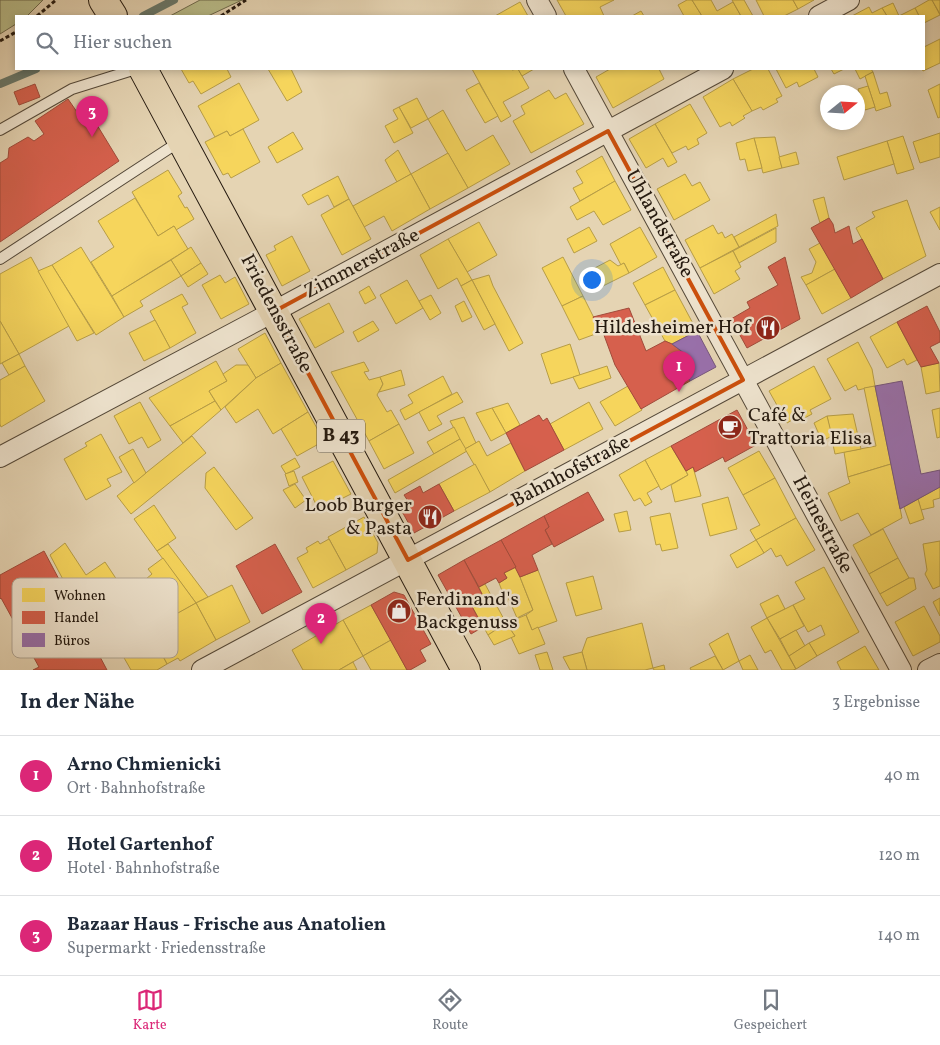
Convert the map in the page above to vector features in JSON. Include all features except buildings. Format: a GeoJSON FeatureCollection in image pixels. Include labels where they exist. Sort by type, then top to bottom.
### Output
{"type":"FeatureCollection","features":[{"type":"Feature","properties":{"kind":"main road","name":"Friedensstraße"},"geometry":{"type":"LineString","coordinates":[[144,70],[408,560]]}},
{"type":"Feature","properties":{"kind":"main road","name":"B 43"},"geometry":{"type":"LineString","coordinates":[[408,560],[466,670]]}},
{"type":"Feature","properties":{"kind":"street"},"geometry":{"type":"LineString","coordinates":[[537,0],[545,15]]}},
{"type":"Feature","properties":{"kind":"street"},"geometry":{"type":"LineString","coordinates":[[821,15],[849,0]]}},
{"type":"Feature","properties":{"kind":"street","name":"Uhlandstraße"},"geometry":{"type":"LineString","coordinates":[[575,70],[743,380]]}},
{"type":"Feature","properties":{"kind":"street","name":"Zimmerstraße"},"geometry":{"type":"LineString","coordinates":[[0,457],[721,70]]}},
{"type":"Feature","properties":{"kind":"street","name":"Bahnhofstraße"},"geometry":{"type":"LineString","coordinates":[[202,670],[940,274]]}},
{"type":"Feature","properties":{"kind":"street","name":"Heinestraße"},"geometry":{"type":"LineString","coordinates":[[743,380],[901,670]]}},
{"type":"Feature","properties":{"kind":"street"},"geometry":{"type":"LineString","coordinates":[[928,670],[940,664]]}},
{"type":"Feature","properties":{"kind":"lane"},"geometry":{"type":"LineString","coordinates":[[0,130],[72,89],[133,70]]}},
{"type":"Feature","properties":{"kind":"lane"},"geometry":{"type":"LineString","coordinates":[[0,259],[182,140]]}},
{"type":"Feature","properties":{"kind":"path"},"geometry":{"type":"LineString","coordinates":[[39,15],[56,0]]}},
{"type":"Feature","properties":{"kind":"path"},"geometry":{"type":"LineString","coordinates":[[223,15],[246,0]]}},
{"type":"Feature","properties":{"kind":"path"},"geometry":{"type":"LineString","coordinates":[[0,41],[15,33]]}},
{"type":"Feature","properties":{"kind":"highlighted area"},"geometry":{"type":"Polygon","coordinates":[[[608,131],[743,380],[408,560],[275,311],[608,131]]]}},
{"type":"Feature","properties":{"kind":"green space"},"geometry":{"type":"Polygon","coordinates":[[[0,0],[43,0],[28,15],[15,15],[15,25],[0,34],[0,0]]]}},
{"type":"Feature","properties":{"kind":"green space"},"geometry":{"type":"Polygon","coordinates":[[[200,0],[242,0],[210,15],[172,15],[200,0]]]}},
{"type":"Feature","properties":{"kind":"waterway"},"geometry":{"type":"LineString","coordinates":[[145,15],[174,0]]}},
{"type":"Feature","properties":{"kind":"waterway"},"geometry":{"type":"LineString","coordinates":[[0,84],[34,70]]}},
{"type":"Feature","properties":{"kind":"place","name":"Bazaar Haus - Frische aus Anatolien"},"geometry":{"type":"Point","coordinates":[92,137]}},
{"type":"Feature","properties":{"kind":"place","name":"Hildesheimer Hof"},"geometry":{"type":"Point","coordinates":[768,328]}},
{"type":"Feature","properties":{"kind":"place","name":"Arno Chmienicki"},"geometry":{"type":"Point","coordinates":[679,392]}},
{"type":"Feature","properties":{"kind":"place","name":"Café & Trattoria Elisa"},"geometry":{"type":"Point","coordinates":[730,427]}},
{"type":"Feature","properties":{"kind":"place","name":"Loob Burger & Pasta"},"geometry":{"type":"Point","coordinates":[430,517]}},
{"type":"Feature","properties":{"kind":"place","name":"Ferdinand's Backgenuss"},"geometry":{"type":"Point","coordinates":[399,611]}},
{"type":"Feature","properties":{"kind":"place","name":"Hotel Gartenhof"},"geometry":{"type":"Point","coordinates":[321,644]}}]}
